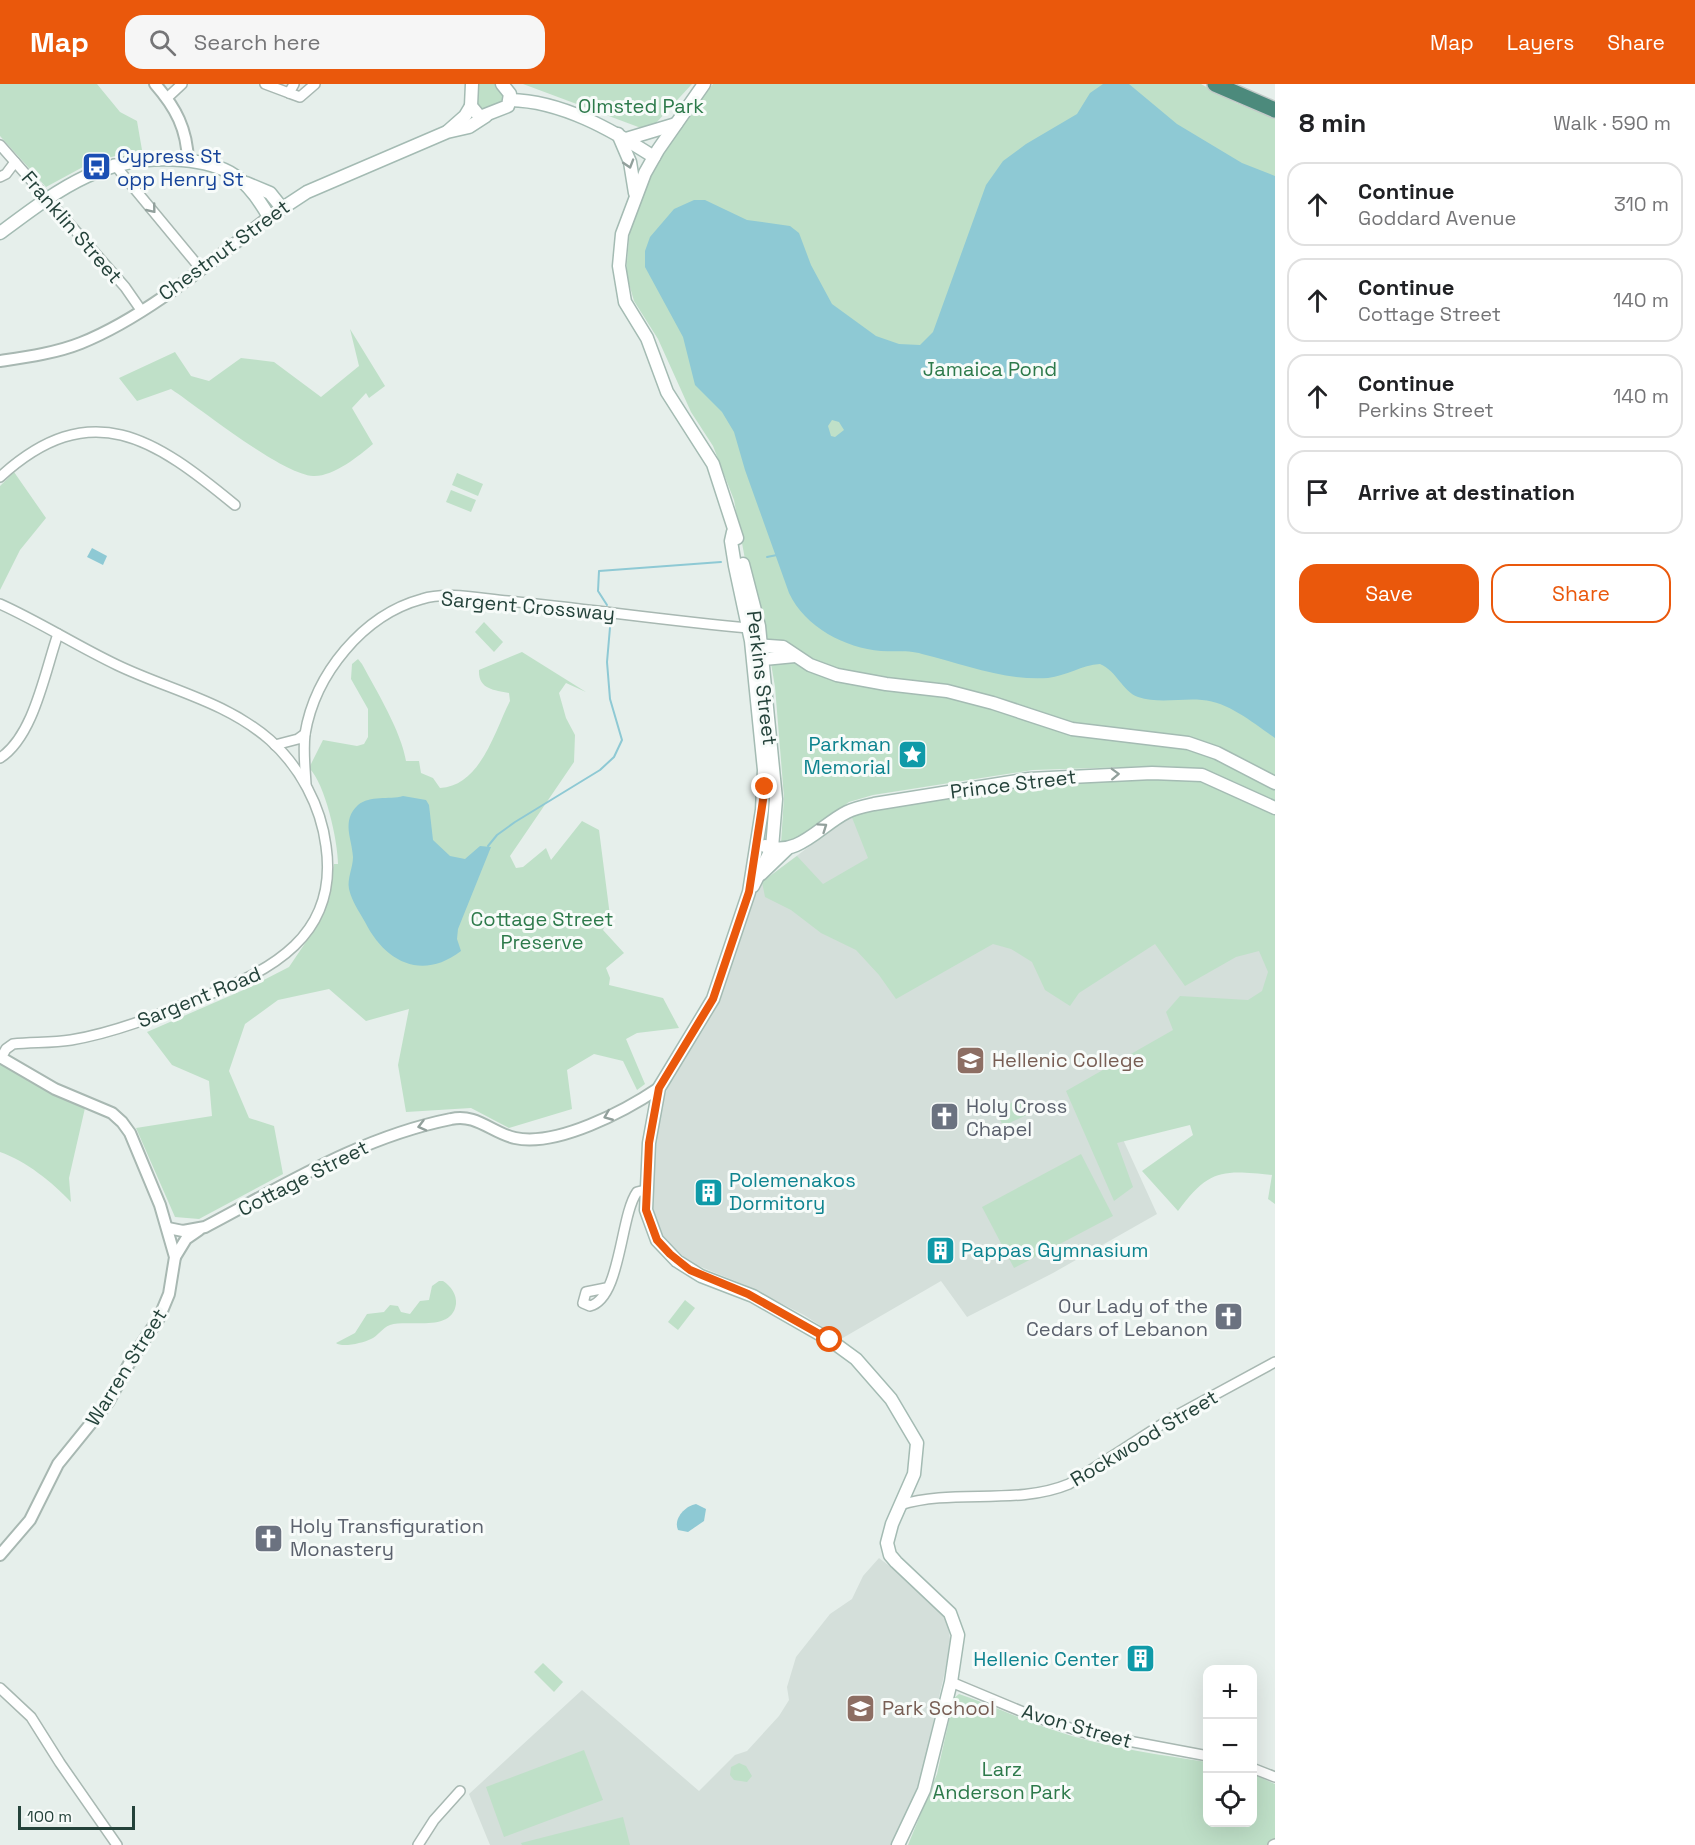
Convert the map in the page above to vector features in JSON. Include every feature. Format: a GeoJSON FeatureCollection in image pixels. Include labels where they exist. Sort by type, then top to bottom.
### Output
{"type":"FeatureCollection","features":[{"type":"Feature","properties":{"kind":"highway"},"geometry":{"type":"LineString","coordinates":[[1215,84],[1275,110]]}},
{"type":"Feature","properties":{"kind":"main road"},"geometry":{"type":"LineString","coordinates":[[502,84],[510,94],[510,100],[522,100],[577,115],[622,136],[654,157]]}},
{"type":"Feature","properties":{"kind":"main road","name":"Perkins Street"},"geometry":{"type":"LineString","coordinates":[[704,84],[654,157],[636,195],[619,250],[620,281],[626,302],[647,338],[671,399],[713,464],[733,532],[738,540],[745,577],[757,614],[756,644],[776,792],[772,848],[749,892]]}},
{"type":"Feature","properties":{"kind":"main road"},"geometry":{"type":"LineString","coordinates":[[470,86],[471,106],[475,114],[486,116]]}},
{"type":"Feature","properties":{"kind":"main road","name":"Chestnut Street"},"geometry":{"type":"LineString","coordinates":[[269,218],[305,193],[447,132],[469,127],[486,116],[504,109],[510,100]]}},
{"type":"Feature","properties":{"kind":"main road","name":"Chestnut Street"},"geometry":{"type":"LineString","coordinates":[[447,132],[465,116],[471,106]]}},
{"type":"Feature","properties":{"kind":"main road"},"geometry":{"type":"LineString","coordinates":[[622,136],[676,124]]}},
{"type":"Feature","properties":{"kind":"main road"},"geometry":{"type":"LineString","coordinates":[[622,136],[636,195]]}},
{"type":"Feature","properties":{"kind":"main road"},"geometry":{"type":"LineString","coordinates":[[0,233],[46,198],[114,164],[151,159],[188,161],[227,169],[245,183],[270,193],[305,193]]}},
{"type":"Feature","properties":{"kind":"main road"},"geometry":{"type":"LineString","coordinates":[[245,183],[269,218]]}},
{"type":"Feature","properties":{"kind":"main road"},"geometry":{"type":"LineString","coordinates":[[270,193],[282,208]]}},
{"type":"Feature","properties":{"kind":"main road","name":"Perkins Street"},"geometry":{"type":"LineString","coordinates":[[733,532],[735,566],[749,628],[756,644]]}},
{"type":"Feature","properties":{"kind":"main road"},"geometry":{"type":"LineString","coordinates":[[756,644],[785,647],[795,656],[816,668],[843,676],[947,691],[993,703],[1072,729],[1188,742],[1217,753],[1275,783]]}},
{"type":"Feature","properties":{"kind":"main road"},"geometry":{"type":"LineString","coordinates":[[758,659],[795,656]]}},
{"type":"Feature","properties":{"kind":"main road","name":"Perkins Street"},"geometry":{"type":"LineString","coordinates":[[730,947],[749,892],[758,843],[765,781],[758,659]]}},
{"type":"Feature","properties":{"kind":"main road","name":"Prince Street"},"geometry":{"type":"LineString","coordinates":[[760,874],[788,849],[797,846],[849,811],[874,804],[1029,779],[1152,773],[1202,775],[1275,808]]}},
{"type":"Feature","properties":{"kind":"main road"},"geometry":{"type":"LineString","coordinates":[[758,843],[772,848],[788,849]]}},
{"type":"Feature","properties":{"kind":"main road","name":"Cottage Street"},"geometry":{"type":"LineString","coordinates":[[659,1088],[713,999],[730,947]]}},
{"type":"Feature","properties":{"kind":"main road"},"geometry":{"type":"LineString","coordinates":[[659,1088],[649,1143],[645,1190],[646,1210],[654,1234],[663,1248],[677,1261],[700,1276],[753,1296],[830,1340],[856,1359],[891,1399],[917,1443],[914,1474],[887,1543],[890,1555],[945,1606],[955,1623],[957,1647],[951,1682],[924,1790],[898,1845]]}},
{"type":"Feature","properties":{"kind":"street"},"geometry":{"type":"LineString","coordinates":[[155,84],[167,98],[184,129],[188,161]]}},
{"type":"Feature","properties":{"kind":"street"},"geometry":{"type":"LineString","coordinates":[[167,98],[182,84]]}},
{"type":"Feature","properties":{"kind":"street"},"geometry":{"type":"LineString","coordinates":[[265,84],[300,97],[315,84]]}},
{"type":"Feature","properties":{"kind":"street"},"geometry":{"type":"LineString","coordinates":[[289,93],[294,84]]}},
{"type":"Feature","properties":{"kind":"street","name":"Franklin Street"},"geometry":{"type":"LineString","coordinates":[[0,146],[141,310]]}},
{"type":"Feature","properties":{"kind":"street"},"geometry":{"type":"LineString","coordinates":[[0,177],[6,174],[15,162]]}},
{"type":"Feature","properties":{"kind":"street"},"geometry":{"type":"LineString","coordinates":[[114,164],[200,268]]}},
{"type":"Feature","properties":{"kind":"street","name":"Chestnut Street"},"geometry":{"type":"LineString","coordinates":[[0,361],[80,344],[141,310],[269,218]]}},
{"type":"Feature","properties":{"kind":"street"},"geometry":{"type":"LineString","coordinates":[[0,477],[29,453],[49,442],[85,434],[110,433],[138,439],[158,447],[234,505]]}},
{"type":"Feature","properties":{"kind":"street","name":"Sargent Crossway"},"geometry":{"type":"LineString","coordinates":[[306,784],[305,734],[318,695],[339,657],[362,632],[382,618],[423,598],[493,600],[749,628]]}},
{"type":"Feature","properties":{"kind":"street","name":"Sargent Road"},"geometry":{"type":"LineString","coordinates":[[0,604],[150,680],[225,708],[275,745],[306,784],[324,835],[327,877],[315,917],[301,939],[287,954],[244,981],[143,1021],[73,1039],[13,1044],[1,1057]]}},
{"type":"Feature","properties":{"kind":"street"},"geometry":{"type":"LineString","coordinates":[[0,758],[12,748],[28,722],[58,634]]}},
{"type":"Feature","properties":{"kind":"street"},"geometry":{"type":"LineString","coordinates":[[275,745],[298,739],[305,734]]}},
{"type":"Feature","properties":{"kind":"street","name":"Warren Street"},"geometry":{"type":"LineString","coordinates":[[0,1556],[30,1520],[55,1470],[105,1407],[131,1360],[159,1318],[169,1294],[175,1257],[168,1228],[130,1133],[120,1119],[106,1110],[55,1089],[1,1057]]}},
{"type":"Feature","properties":{"kind":"street","name":"Cottage Street"},"geometry":{"type":"LineString","coordinates":[[175,1257],[186,1239],[205,1227],[324,1163],[420,1127],[466,1118],[516,1138],[547,1137],[613,1115],[659,1088]]}},
{"type":"Feature","properties":{"kind":"street"},"geometry":{"type":"LineString","coordinates":[[606,1288],[620,1257],[628,1207],[636,1193],[645,1190]]}},
{"type":"Feature","properties":{"kind":"street","name":"Cottage Street"},"geometry":{"type":"LineString","coordinates":[[168,1228],[183,1231],[205,1227]]}},
{"type":"Feature","properties":{"kind":"street","name":"Rockwood Street"},"geometry":{"type":"LineString","coordinates":[[900,1505],[918,1500],[1022,1494],[1057,1489],[1069,1484],[1170,1419],[1275,1362]]}},
{"type":"Feature","properties":{"kind":"street","name":"Avon Street"},"geometry":{"type":"LineString","coordinates":[[951,1682],[1035,1717],[1086,1733],[1203,1755]]}},
{"type":"Feature","properties":{"kind":"street"},"geometry":{"type":"LineString","coordinates":[[0,1689],[31,1717],[117,1845]]}},
{"type":"Feature","properties":{"kind":"street"},"geometry":{"type":"LineString","coordinates":[[1257,1770],[1275,1777]]}},
{"type":"Feature","properties":{"kind":"street"},"geometry":{"type":"LineString","coordinates":[[418,1845],[434,1820],[460,1791]]}},
{"type":"Feature","properties":{"kind":"shaded area","name":"Hellenic College"},"geometry":{"type":"Polygon","coordinates":[[[851,815],[1275,914],[1275,1048],[1110,1111],[1157,1214],[1053,1273],[967,1317],[941,1281],[841,1339],[804,1315],[745,1285],[689,1262],[663,1236],[651,1208],[651,1181],[659,1114],[667,1089],[717,1002],[750,901],[762,882],[851,815]]]}},
{"type":"Feature","properties":{"kind":"shaded area","name":"Park School"},"geometry":{"type":"Polygon","coordinates":[[[879,1558],[916,1586],[941,1611],[947,1620],[951,1645],[920,1780],[902,1826],[891,1845],[490,1845],[469,1794],[582,1690],[699,1791],[735,1755],[747,1751],[779,1716],[789,1700],[787,1687],[796,1657],[830,1614],[852,1599],[863,1576],[879,1558]]]}},
{"type":"Feature","properties":{"kind":"green space"},"geometry":{"type":"Polygon","coordinates":[[[0,84],[97,84],[120,112],[137,121],[142,150],[94,161],[46,187],[0,136],[0,84]]]}},
{"type":"Feature","properties":{"kind":"green space"},"geometry":{"type":"Polygon","coordinates":[[[479,84],[495,84],[504,94],[502,104],[483,112],[477,105],[479,84]]]}},
{"type":"Feature","properties":{"kind":"green space","name":"Olmsted Park"},"geometry":{"type":"Polygon","coordinates":[[[523,84],[692,84],[655,124],[641,128],[523,84]]]}},
{"type":"Feature","properties":{"kind":"green space","name":"Jamaica Pond"},"geometry":{"type":"Polygon","coordinates":[[[713,84],[1201,84],[1236,103],[1275,118],[1275,802],[1235,782],[1193,768],[1159,766],[1033,770],[873,795],[849,802],[801,839],[781,843],[784,797],[775,687],[764,622],[747,570],[734,500],[713,446],[691,412],[658,339],[634,301],[626,273],[630,228],[643,189],[669,143],[713,84]]]}},
{"type":"Feature","properties":{"kind":"green space"},"geometry":{"type":"Polygon","coordinates":[[[350,329],[385,386],[369,398],[366,393],[352,408],[373,444],[345,465],[321,475],[299,473],[262,453],[171,389],[137,401],[119,378],[175,352],[191,376],[209,381],[241,358],[274,362],[321,397],[359,366],[350,329]]]}},
{"type":"Feature","properties":{"kind":"green space"},"geometry":{"type":"Polygon","coordinates":[[[14,472],[46,518],[20,550],[0,590],[0,486],[14,472]]]}},
{"type":"Feature","properties":{"kind":"green space"},"geometry":{"type":"Polygon","coordinates":[[[457,473],[483,484],[478,496],[452,485],[457,473]]]}},
{"type":"Feature","properties":{"kind":"green space"},"geometry":{"type":"Polygon","coordinates":[[[451,490],[476,500],[471,512],[446,502],[451,490]]]}},
{"type":"Feature","properties":{"kind":"green space"},"geometry":{"type":"Polygon","coordinates":[[[484,622],[503,642],[494,652],[475,632],[484,622]]]}},
{"type":"Feature","properties":{"kind":"green space","name":"Cottage Street Preserve"},"geometry":{"type":"Polygon","coordinates":[[[522,652],[586,692],[566,683],[559,693],[566,718],[575,735],[574,762],[510,856],[516,868],[523,867],[546,848],[551,860],[582,821],[599,830],[610,916],[603,930],[624,953],[606,968],[610,978],[609,985],[663,998],[679,1028],[637,1033],[626,1039],[645,1084],[637,1090],[623,1061],[594,1054],[567,1070],[572,1109],[509,1128],[471,1108],[406,1112],[398,1065],[409,1009],[366,1021],[329,989],[278,1000],[245,1024],[229,1071],[249,1118],[274,1126],[283,1174],[199,1219],[175,1217],[136,1128],[212,1116],[209,1081],[172,1065],[147,1032],[248,988],[289,967],[314,930],[328,899],[334,864],[338,864],[330,813],[315,775],[309,768],[323,740],[357,746],[364,744],[368,737],[368,709],[351,679],[352,664],[358,659],[362,664],[394,725],[406,761],[419,761],[421,773],[433,778],[440,788],[454,785],[466,778],[476,767],[485,755],[510,701],[509,693],[484,685],[479,676],[479,670],[522,652]]]}},
{"type":"Feature","properties":{"kind":"green space"},"geometry":{"type":"Polygon","coordinates":[[[1162,776],[1206,782],[1275,812],[1275,1204],[1268,1199],[1272,1175],[1228,1173],[1208,1180],[1189,1197],[1178,1211],[1142,1171],[1193,1135],[1190,1125],[1117,1143],[1133,1187],[1114,1201],[1066,1091],[1173,1030],[1166,1012],[1180,996],[1248,1000],[1262,991],[1268,972],[1259,951],[1236,957],[1185,986],[1155,944],[1079,993],[1070,1006],[1045,990],[1032,962],[1011,949],[993,944],[896,999],[879,975],[856,950],[821,933],[791,910],[765,897],[762,882],[797,856],[823,884],[868,858],[851,815],[1037,783],[1162,776]]]}},
{"type":"Feature","properties":{"kind":"green space"},"geometry":{"type":"Polygon","coordinates":[[[0,1063],[85,1108],[69,1178],[71,1202],[38,1173],[0,1152],[0,1063]]]}},
{"type":"Feature","properties":{"kind":"green space"},"geometry":{"type":"Polygon","coordinates":[[[1024,1096],[1033,1112],[1003,1126],[996,1111],[1024,1096]]]}},
{"type":"Feature","properties":{"kind":"green space"},"geometry":{"type":"Polygon","coordinates":[[[1081,1154],[1113,1216],[1014,1268],[982,1207],[1081,1154]]]}},
{"type":"Feature","properties":{"kind":"green space"},"geometry":{"type":"Polygon","coordinates":[[[439,1281],[449,1285],[456,1297],[453,1313],[447,1319],[438,1322],[390,1325],[373,1338],[363,1342],[348,1345],[336,1343],[355,1333],[367,1314],[384,1312],[390,1305],[398,1306],[401,1312],[410,1314],[420,1301],[429,1300],[432,1286],[439,1281]]]}},
{"type":"Feature","properties":{"kind":"green space"},"geometry":{"type":"Polygon","coordinates":[[[685,1300],[695,1308],[678,1330],[668,1322],[685,1300]]]}},
{"type":"Feature","properties":{"kind":"green space"},"geometry":{"type":"Polygon","coordinates":[[[543,1663],[563,1682],[554,1692],[534,1672],[543,1663]]]}},
{"type":"Feature","properties":{"kind":"green space","name":"Larz Anderson Park"},"geometry":{"type":"Polygon","coordinates":[[[959,1694],[1043,1727],[1089,1741],[1203,1761],[1203,1827],[1257,1827],[1257,1776],[1275,1784],[1275,1845],[908,1845],[937,1774],[954,1698],[959,1694]]]}},
{"type":"Feature","properties":{"kind":"green space"},"geometry":{"type":"Polygon","coordinates":[[[584,1750],[603,1800],[504,1837],[486,1787],[584,1750]]]}},
{"type":"Feature","properties":{"kind":"green space"},"geometry":{"type":"Polygon","coordinates":[[[739,1763],[746,1766],[752,1776],[747,1782],[734,1780],[730,1775],[731,1767],[739,1763]]]}},
{"type":"Feature","properties":{"kind":"green space"},"geometry":{"type":"Polygon","coordinates":[[[623,1817],[630,1845],[522,1845],[521,1843],[623,1817]]]}},
{"type":"Feature","properties":{"kind":"water","name":"Jamaica Pond"},"geometry":{"type":"Polygon","coordinates":[[[1103,84],[1129,84],[1177,124],[1242,163],[1275,176],[1275,738],[1240,714],[1212,702],[1154,700],[1138,697],[1132,694],[1111,671],[1100,664],[1048,678],[1016,677],[917,653],[867,649],[840,640],[816,626],[796,605],[789,593],[745,470],[734,432],[722,412],[695,385],[683,337],[645,267],[645,251],[650,237],[674,209],[694,200],[705,200],[747,220],[790,226],[799,233],[811,265],[832,304],[876,336],[899,344],[920,345],[933,332],[986,185],[1003,161],[1026,144],[1077,114],[1090,93],[1103,84]],[[832,420],[828,426],[831,436],[835,437],[844,430],[839,422],[832,420]]]}},
{"type":"Feature","properties":{"kind":"water"},"geometry":{"type":"Polygon","coordinates":[[[92,548],[107,556],[103,565],[87,557],[92,548]]]}},
{"type":"Feature","properties":{"kind":"water"},"geometry":{"type":"Polygon","coordinates":[[[403,796],[426,800],[429,805],[433,840],[450,856],[465,859],[480,846],[491,847],[458,929],[457,939],[461,951],[432,965],[419,966],[406,963],[383,948],[358,910],[349,889],[353,857],[349,823],[353,811],[358,805],[368,800],[403,796]]]}},
{"type":"Feature","properties":{"kind":"water"},"geometry":{"type":"Polygon","coordinates":[[[696,1504],[706,1509],[704,1521],[688,1532],[678,1530],[677,1522],[681,1514],[688,1507],[696,1504]]]}},
{"type":"Feature","properties":{"kind":"waterway"},"geometry":{"type":"LineString","coordinates":[[767,557],[777,555]]}},
{"type":"Feature","properties":{"kind":"waterway"},"geometry":{"type":"LineString","coordinates":[[607,605],[598,591],[599,571],[721,562]]}},
{"type":"Feature","properties":{"kind":"waterway"},"geometry":{"type":"LineString","coordinates":[[488,846],[497,835],[515,822],[600,770],[614,757],[622,740],[610,699],[607,662],[611,616]]}},
{"type":"Feature","properties":{"kind":"place","name":"Cypress St opp Henry St"},"geometry":{"type":"Point","coordinates":[96,167]}},
{"type":"Feature","properties":{"kind":"place","name":"Parkman Memorial"},"geometry":{"type":"Point","coordinates":[912,755]}},
{"type":"Feature","properties":{"kind":"place","name":"Hellenic College"},"geometry":{"type":"Point","coordinates":[971,1060]}},
{"type":"Feature","properties":{"kind":"place","name":"Holy Cross Chapel"},"geometry":{"type":"Point","coordinates":[945,1117]}},
{"type":"Feature","properties":{"kind":"place","name":"Polemenakos Dormitory"},"geometry":{"type":"Point","coordinates":[708,1192]}},
{"type":"Feature","properties":{"kind":"place","name":"Pappas Gymnasium"},"geometry":{"type":"Point","coordinates":[940,1250]}},
{"type":"Feature","properties":{"kind":"place","name":"Our Lady of the Cedars of Lebanon"},"geometry":{"type":"Point","coordinates":[1229,1317]}},
{"type":"Feature","properties":{"kind":"place","name":"Holy Transfiguration Monastery"},"geometry":{"type":"Point","coordinates":[269,1538]}},
{"type":"Feature","properties":{"kind":"place","name":"Hellenic Center"},"geometry":{"type":"Point","coordinates":[1140,1659]}},
{"type":"Feature","properties":{"kind":"place","name":"Park School"},"geometry":{"type":"Point","coordinates":[861,1708]}},
{"type":"Feature","properties":{"kind":"route"},"geometry":{"type":"LineString","coordinates":[[765,787],[749,892],[713,999],[659,1088],[649,1143],[645,1190],[646,1210],[657,1240],[677,1261],[700,1276],[748,1294],[830,1340]]}}]}
